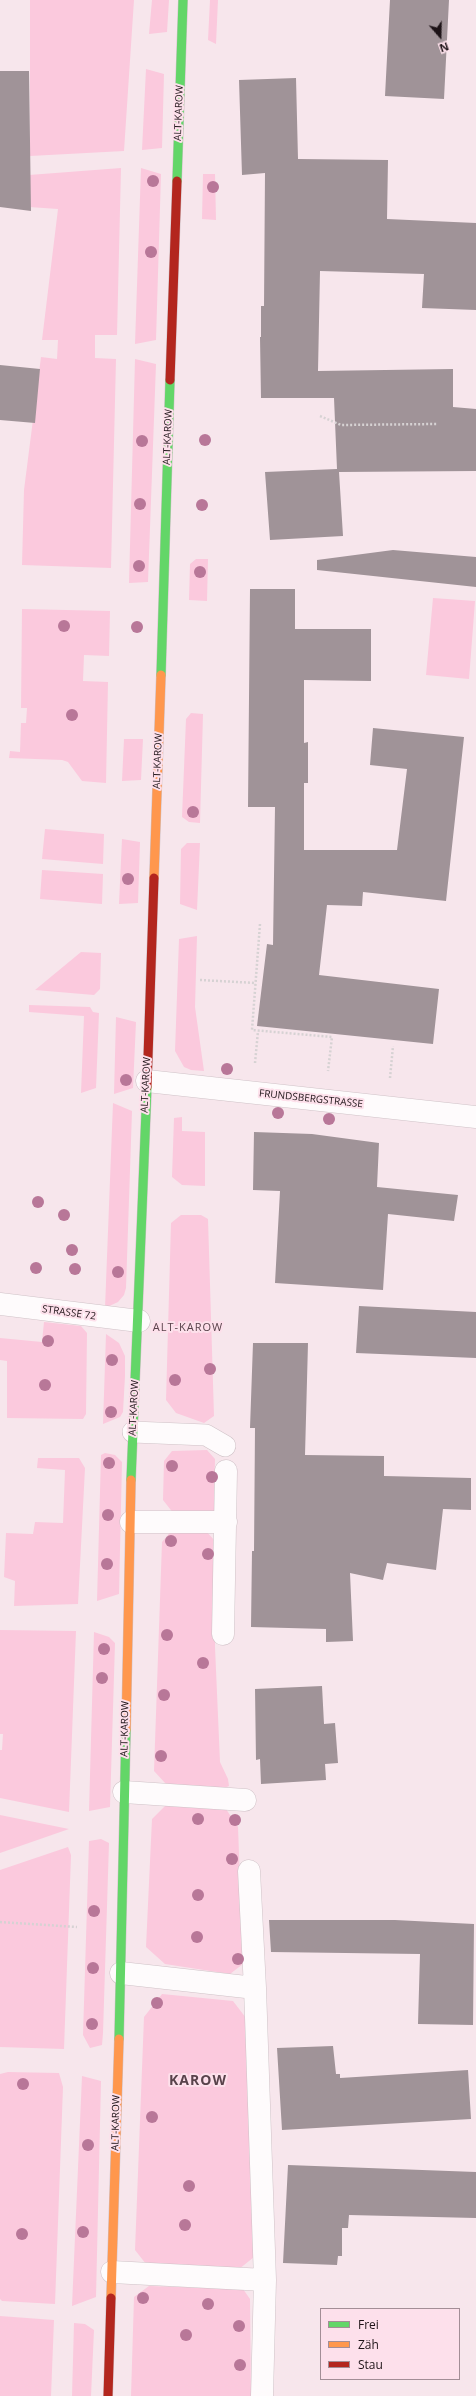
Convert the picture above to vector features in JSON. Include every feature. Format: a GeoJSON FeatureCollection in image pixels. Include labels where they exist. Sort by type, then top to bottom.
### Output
{"type":"FeatureCollection","features":[{"type":"Feature","properties":{"kind":"main road","name":"ALT-KAROW"},"geometry":{"type":"LineString","coordinates":[[108,2396],[121,1973],[133,1432],[139,1321],[141,1200],[147,1081],[183,0]]}},
{"type":"Feature","properties":{"kind":"street","name":"FRUNDSBERGSTRASSE"},"geometry":{"type":"LineString","coordinates":[[147,1081],[476,1117]]}},
{"type":"Feature","properties":{"kind":"street","name":"STRASSE 72"},"geometry":{"type":"LineString","coordinates":[[0,1304],[139,1321]]}},
{"type":"Feature","properties":{"kind":"street"},"geometry":{"type":"LineString","coordinates":[[223,1634],[226,1472]]}},
{"type":"Feature","properties":{"kind":"street"},"geometry":{"type":"LineString","coordinates":[[131,1522],[226,1522]]}},
{"type":"Feature","properties":{"kind":"street"},"geometry":{"type":"LineString","coordinates":[[124,1792],[245,1800]]}},
{"type":"Feature","properties":{"kind":"street"},"geometry":{"type":"LineString","coordinates":[[249,1871],[255,1988],[265,2280],[262,2396]]}},
{"type":"Feature","properties":{"kind":"street"},"geometry":{"type":"LineString","coordinates":[[121,1973],[255,1988]]}},
{"type":"Feature","properties":{"kind":"street"},"geometry":{"type":"LineString","coordinates":[[112,2272],[265,2280]]}},
{"type":"Feature","properties":{"kind":"lane"},"geometry":{"type":"LineString","coordinates":[[133,1432],[206,1435],[225,1446]]}},
{"type":"Feature","properties":{"kind":"path"},"geometry":{"type":"LineString","coordinates":[[320,416],[341,425],[436,424]]}},
{"type":"Feature","properties":{"kind":"path"},"geometry":{"type":"LineString","coordinates":[[260,924],[252,1030],[332,1037],[328,1071]]}},
{"type":"Feature","properties":{"kind":"path"},"geometry":{"type":"LineString","coordinates":[[200,980],[256,983]]}},
{"type":"Feature","properties":{"kind":"path"},"geometry":{"type":"LineString","coordinates":[[255,1063],[258,1030]]}},
{"type":"Feature","properties":{"kind":"path"},"geometry":{"type":"LineString","coordinates":[[390,1078],[393,1046]]}},
{"type":"Feature","properties":{"kind":"path"},"geometry":{"type":"LineString","coordinates":[[0,1922],[77,1927]]}},
{"type":"Feature","properties":{"kind":"shaded area"},"geometry":{"type":"Polygon","coordinates":[[[30,0],[134,0],[124,151],[30,156],[30,0]]]}},
{"type":"Feature","properties":{"kind":"shaded area"},"geometry":{"type":"Polygon","coordinates":[[[152,0],[169,0],[167,32],[149,34],[152,0]]]}},
{"type":"Feature","properties":{"kind":"shaded area"},"geometry":{"type":"Polygon","coordinates":[[[210,0],[218,0],[216,44],[208,40],[210,0]]]}},
{"type":"Feature","properties":{"kind":"shaded area"},"geometry":{"type":"Polygon","coordinates":[[[146,69],[164,74],[162,148],[142,150],[146,69]]]}},
{"type":"Feature","properties":{"kind":"shaded area"},"geometry":{"type":"Polygon","coordinates":[[[121,168],[117,335],[95,335],[95,358],[116,359],[111,568],[22,565],[24,490],[41,357],[57,359],[58,340],[42,340],[58,209],[29,207],[29,175],[121,168]]]}},
{"type":"Feature","properties":{"kind":"shaded area"},"geometry":{"type":"Polygon","coordinates":[[[141,168],[161,174],[156,340],[135,344],[141,168]]]}},
{"type":"Feature","properties":{"kind":"shaded area"},"geometry":{"type":"Polygon","coordinates":[[[203,174],[215,174],[216,220],[202,219],[203,174]]]}},
{"type":"Feature","properties":{"kind":"shaded area"},"geometry":{"type":"Polygon","coordinates":[[[135,359],[156,364],[148,582],[129,583],[135,359]]]}},
{"type":"Feature","properties":{"kind":"shaded area"},"geometry":{"type":"Polygon","coordinates":[[[196,559],[208,559],[207,601],[189,600],[190,564],[196,559]]]}},
{"type":"Feature","properties":{"kind":"shaded area"},"geometry":{"type":"Polygon","coordinates":[[[433,598],[475,601],[469,679],[426,675],[433,598]]]}},
{"type":"Feature","properties":{"kind":"shaded area"},"geometry":{"type":"Polygon","coordinates":[[[22,609],[110,611],[109,656],[84,655],[83,681],[108,682],[106,783],[82,781],[68,762],[62,760],[9,758],[10,751],[20,752],[21,723],[26,723],[27,708],[21,708],[22,609]]]}},
{"type":"Feature","properties":{"kind":"shaded area"},"geometry":{"type":"Polygon","coordinates":[[[191,713],[203,714],[200,823],[189,822],[182,817],[186,719],[191,713]]]}},
{"type":"Feature","properties":{"kind":"shaded area"},"geometry":{"type":"Polygon","coordinates":[[[124,739],[143,739],[141,780],[122,781],[124,739]]]}},
{"type":"Feature","properties":{"kind":"shaded area"},"geometry":{"type":"Polygon","coordinates":[[[45,829],[104,834],[103,864],[42,859],[45,829]]]}},
{"type":"Feature","properties":{"kind":"shaded area"},"geometry":{"type":"Polygon","coordinates":[[[122,839],[140,842],[138,903],[119,904],[122,839]]]}},
{"type":"Feature","properties":{"kind":"shaded area"},"geometry":{"type":"Polygon","coordinates":[[[187,843],[200,843],[197,910],[180,904],[181,849],[187,843]]]}},
{"type":"Feature","properties":{"kind":"shaded area"},"geometry":{"type":"Polygon","coordinates":[[[42,870],[103,874],[102,904],[40,899],[42,870]]]}},
{"type":"Feature","properties":{"kind":"shaded area"},"geometry":{"type":"Polygon","coordinates":[[[197,936],[195,1007],[204,1071],[191,1070],[184,1067],[175,1051],[179,939],[197,936]]]}},
{"type":"Feature","properties":{"kind":"shaded area"},"geometry":{"type":"Polygon","coordinates":[[[81,952],[101,953],[100,989],[94,995],[35,990],[81,952]]]}},
{"type":"Feature","properties":{"kind":"shaded area"},"geometry":{"type":"Polygon","coordinates":[[[29,1005],[90,1007],[93,1012],[99,1013],[96,1088],[81,1093],[84,1016],[29,1012],[29,1005]]]}},
{"type":"Feature","properties":{"kind":"shaded area"},"geometry":{"type":"Polygon","coordinates":[[[116,1017],[136,1022],[133,1088],[114,1094],[116,1017]]]}},
{"type":"Feature","properties":{"kind":"shaded area"},"geometry":{"type":"Polygon","coordinates":[[[113,1103],[132,1111],[126,1288],[124,1295],[118,1302],[105,1308],[113,1103]]]}},
{"type":"Feature","properties":{"kind":"shaded area"},"geometry":{"type":"Polygon","coordinates":[[[182,1117],[182,1131],[205,1132],[205,1186],[182,1185],[172,1177],[174,1118],[182,1117]]]}},
{"type":"Feature","properties":{"kind":"shaded area"},"geometry":{"type":"Polygon","coordinates":[[[181,1215],[201,1215],[208,1219],[214,1416],[204,1423],[176,1413],[166,1400],[171,1223],[181,1215]]]}},
{"type":"Feature","properties":{"kind":"shaded area"},"geometry":{"type":"Polygon","coordinates":[[[44,1322],[81,1326],[87,1333],[86,1414],[83,1419],[7,1418],[7,1361],[0,1360],[0,1338],[42,1342],[44,1322]]]}},
{"type":"Feature","properties":{"kind":"shaded area"},"geometry":{"type":"Polygon","coordinates":[[[106,1334],[119,1343],[125,1356],[125,1376],[123,1412],[120,1417],[103,1424],[106,1334]]]}},
{"type":"Feature","properties":{"kind":"shaded area"},"geometry":{"type":"Polygon","coordinates":[[[207,1450],[215,1459],[214,1516],[174,1514],[163,1500],[164,1461],[172,1451],[207,1450]]]}},
{"type":"Feature","properties":{"kind":"shaded area"},"geometry":{"type":"Polygon","coordinates":[[[105,1453],[115,1455],[122,1462],[119,1594],[97,1601],[101,1455],[105,1453]]]}},
{"type":"Feature","properties":{"kind":"shaded area"},"geometry":{"type":"Polygon","coordinates":[[[38,1458],[79,1458],[85,1468],[78,1604],[14,1606],[15,1581],[4,1577],[6,1533],[33,1534],[35,1522],[63,1523],[65,1470],[37,1468],[38,1458]]]}},
{"type":"Feature","properties":{"kind":"shaded area"},"geometry":{"type":"Polygon","coordinates":[[[173,1529],[205,1530],[216,1542],[215,1647],[220,1762],[228,1779],[229,1786],[222,1789],[166,1784],[154,1771],[162,1542],[173,1529]]]}},
{"type":"Feature","properties":{"kind":"shaded area"},"geometry":{"type":"Polygon","coordinates":[[[0,1630],[76,1631],[69,1812],[0,1798],[0,1750],[2,1750],[3,1734],[0,1734],[0,1630]]]}},
{"type":"Feature","properties":{"kind":"shaded area"},"geometry":{"type":"Polygon","coordinates":[[[94,1632],[109,1637],[115,1643],[110,1807],[89,1811],[94,1632]]]}},
{"type":"Feature","properties":{"kind":"shaded area"},"geometry":{"type":"Polygon","coordinates":[[[166,1805],[226,1809],[238,1827],[243,1964],[230,1974],[165,1964],[146,1947],[152,1819],[166,1805]]]}},
{"type":"Feature","properties":{"kind":"shaded area"},"geometry":{"type":"Polygon","coordinates":[[[0,1815],[69,1829],[0,1853],[0,1815]]]}},
{"type":"Feature","properties":{"kind":"shaded area"},"geometry":{"type":"Polygon","coordinates":[[[101,1839],[109,1843],[103,2033],[102,2045],[90,2048],[83,2035],[89,1841],[101,1839]]]}},
{"type":"Feature","properties":{"kind":"shaded area"},"geometry":{"type":"Polygon","coordinates":[[[68,1847],[71,1855],[64,2049],[0,2047],[0,1870],[68,1847]]]}},
{"type":"Feature","properties":{"kind":"shaded area"},"geometry":{"type":"Polygon","coordinates":[[[162,1994],[233,2001],[246,2018],[254,2257],[239,2269],[146,2264],[135,2250],[144,2017],[162,1994]]]}},
{"type":"Feature","properties":{"kind":"shaded area"},"geometry":{"type":"Polygon","coordinates":[[[8,2072],[59,2073],[63,2087],[55,2304],[2,2301],[0,2299],[0,2074],[8,2072]]]}},
{"type":"Feature","properties":{"kind":"shaded area"},"geometry":{"type":"Polygon","coordinates":[[[82,2076],[101,2081],[96,2297],[72,2306],[82,2076]]]}},
{"type":"Feature","properties":{"kind":"shaded area"},"geometry":{"type":"Polygon","coordinates":[[[149,2286],[243,2289],[250,2299],[251,2396],[131,2396],[134,2297],[149,2286]]]}},
{"type":"Feature","properties":{"kind":"shaded area"},"geometry":{"type":"Polygon","coordinates":[[[0,2316],[54,2320],[51,2396],[0,2396],[0,2316]]]}},
{"type":"Feature","properties":{"kind":"shaded area"},"geometry":{"type":"Polygon","coordinates":[[[74,2323],[85,2324],[94,2330],[91,2396],[72,2396],[74,2323]]]}},
{"type":"Feature","properties":{"kind":"building"},"geometry":{"type":"Polygon","coordinates":[[[390,0],[449,0],[444,99],[385,96],[390,0]]]}},
{"type":"Feature","properties":{"kind":"building"},"geometry":{"type":"Polygon","coordinates":[[[0,71],[29,71],[31,211],[0,207],[0,71]]]}},
{"type":"Feature","properties":{"kind":"building"},"geometry":{"type":"Polygon","coordinates":[[[296,78],[298,159],[388,160],[387,219],[476,223],[476,310],[422,308],[424,274],[320,271],[318,371],[453,369],[453,407],[476,409],[476,471],[339,472],[343,536],[270,540],[265,472],[337,469],[334,398],[261,398],[260,337],[261,306],[264,306],[265,173],[242,175],[239,80],[296,78]]]}},
{"type":"Feature","properties":{"kind":"building"},"geometry":{"type":"Polygon","coordinates":[[[0,365],[40,369],[35,423],[0,420],[0,365]]]}},
{"type":"Feature","properties":{"kind":"building"},"geometry":{"type":"Polygon","coordinates":[[[393,550],[476,557],[476,587],[317,570],[317,560],[393,550]]]}},
{"type":"Feature","properties":{"kind":"building"},"geometry":{"type":"Polygon","coordinates":[[[250,589],[295,589],[295,629],[371,629],[371,681],[304,680],[304,743],[308,742],[308,783],[304,783],[304,850],[397,850],[407,769],[370,765],[373,728],[464,737],[446,901],[363,892],[362,906],[327,905],[319,975],[439,989],[433,1044],[257,1026],[267,944],[273,945],[275,807],[248,807],[250,589]]]}},
{"type":"Feature","properties":{"kind":"building"},"geometry":{"type":"Polygon","coordinates":[[[254,1132],[312,1134],[379,1143],[377,1187],[458,1195],[454,1221],[388,1214],[383,1290],[275,1283],[280,1191],[253,1190],[254,1132]]]}},
{"type":"Feature","properties":{"kind":"building"},"geometry":{"type":"Polygon","coordinates":[[[359,1306],[476,1312],[476,1358],[356,1353],[359,1306]]]}},
{"type":"Feature","properties":{"kind":"building"},"geometry":{"type":"Polygon","coordinates":[[[253,1343],[308,1343],[305,1455],[384,1456],[384,1476],[471,1478],[471,1510],[443,1509],[436,1570],[387,1563],[383,1580],[350,1573],[353,1641],[326,1642],[326,1629],[251,1627],[252,1551],[254,1551],[255,1428],[250,1428],[253,1343]]]}},
{"type":"Feature","properties":{"kind":"building"},"geometry":{"type":"Polygon","coordinates":[[[322,1686],[324,1724],[335,1723],[338,1763],[325,1764],[326,1780],[261,1784],[260,1759],[256,1760],[255,1689],[322,1686]]]}},
{"type":"Feature","properties":{"kind":"building"},"geometry":{"type":"Polygon","coordinates":[[[269,1920],[395,1920],[474,1924],[473,2025],[418,2024],[420,1954],[271,1952],[269,1920]]]}},
{"type":"Feature","properties":{"kind":"building"},"geometry":{"type":"Polygon","coordinates":[[[333,2046],[336,2074],[340,2074],[340,2078],[468,2070],[471,2119],[282,2130],[277,2048],[333,2046]]]}},
{"type":"Feature","properties":{"kind":"building"},"geometry":{"type":"Polygon","coordinates":[[[288,2165],[476,2172],[476,2218],[349,2215],[348,2228],[342,2228],[342,2256],[338,2256],[337,2265],[283,2263],[288,2165]]]}},
{"type":"Feature","properties":{"kind":"traffic: fast"},"geometry":{"type":"LineString","coordinates":[[177,181],[183,0]]}},
{"type":"Feature","properties":{"kind":"traffic: fast"},"geometry":{"type":"LineString","coordinates":[[161,675],[170,380]]}},
{"type":"Feature","properties":{"kind":"traffic: fast"},"geometry":{"type":"LineString","coordinates":[[131,1480],[147,1087]]}},
{"type":"Feature","properties":{"kind":"traffic: fast"},"geometry":{"type":"LineString","coordinates":[[119,2039],[126,1730]]}},
{"type":"Feature","properties":{"kind":"traffic: slow"},"geometry":{"type":"LineString","coordinates":[[154,878],[161,675]]}},
{"type":"Feature","properties":{"kind":"traffic: slow"},"geometry":{"type":"LineString","coordinates":[[126,1730],[131,1480]]}},
{"type":"Feature","properties":{"kind":"traffic: slow"},"geometry":{"type":"LineString","coordinates":[[111,2298],[119,2039]]}},
{"type":"Feature","properties":{"kind":"traffic: jam"},"geometry":{"type":"LineString","coordinates":[[170,380],[177,181]]}},
{"type":"Feature","properties":{"kind":"traffic: jam"},"geometry":{"type":"LineString","coordinates":[[147,1087],[154,878]]}},
{"type":"Feature","properties":{"kind":"traffic: jam"},"geometry":{"type":"LineString","coordinates":[[108,2396],[111,2298]]}},
{"type":"Feature","properties":{"kind":"district","name":"ALT-KAROW"},"geometry":{"type":"Point","coordinates":[188,1328]}},
{"type":"Feature","properties":{"kind":"district","name":"KAROW"},"geometry":{"type":"Point","coordinates":[198,2081]}}]}
